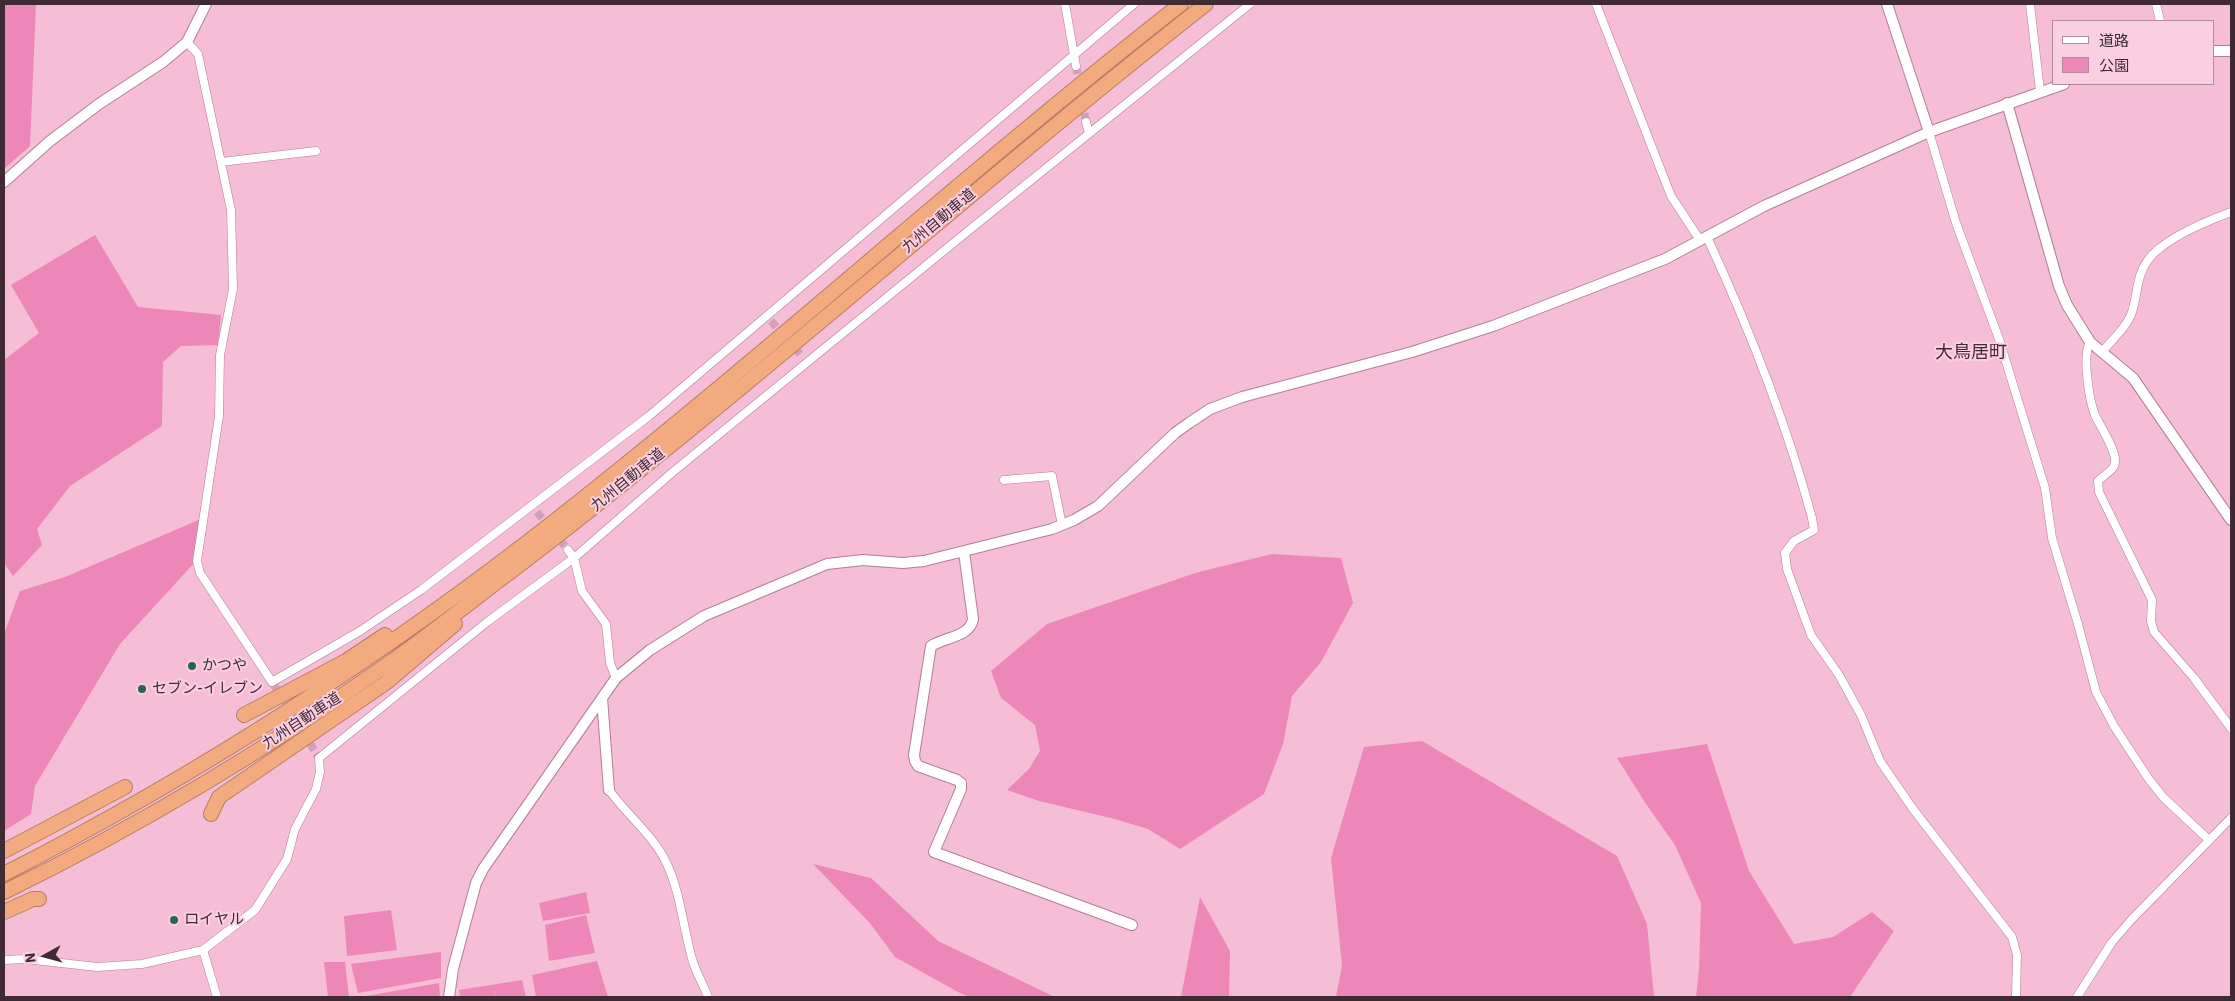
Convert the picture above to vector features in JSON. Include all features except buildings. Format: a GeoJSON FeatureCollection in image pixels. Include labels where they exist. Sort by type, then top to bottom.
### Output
{"type":"FeatureCollection","features":[{"type":"Feature","properties":{"kind":"highway","name":"九州自動車道"},"geometry":{"type":"LineString","coordinates":[[4,874],[123,811],[272,722],[385,646],[501,561],[562,515],[662,434],[1011,142],[1181,4]]}},
{"type":"Feature","properties":{"kind":"highway","name":"九州自動車道"},"geometry":{"type":"LineString","coordinates":[[4,892],[169,804],[285,734],[394,660],[594,508],[800,339],[1087,98],[1206,4]]}},
{"type":"Feature","properties":{"kind":"highway"},"geometry":{"type":"LineString","coordinates":[[211,814],[219,797],[387,682],[594,508]]}},
{"type":"Feature","properties":{"kind":"highway"},"geometry":{"type":"LineString","coordinates":[[244,716],[346,661],[501,561]]}},
{"type":"Feature","properties":{"kind":"highway"},"geometry":{"type":"LineString","coordinates":[[4,851],[125,786]]}},
{"type":"Feature","properties":{"kind":"highway"},"geometry":{"type":"LineString","coordinates":[[4,912],[33,899],[39,899]]}},
{"type":"Feature","properties":{"kind":"street"},"geometry":{"type":"LineString","coordinates":[[4,182],[57,136],[99,104],[163,62],[186,42],[206,4]]}},
{"type":"Feature","properties":{"kind":"street"},"geometry":{"type":"LineString","coordinates":[[1065,4],[1076,66]]}},
{"type":"Feature","properties":{"kind":"street"},"geometry":{"type":"LineString","coordinates":[[186,42],[198,54],[231,210],[233,289],[220,355],[218,416],[196,561],[200,573],[272,682],[360,631],[421,590],[649,416],[769,319],[951,158],[1134,4]]}},
{"type":"Feature","properties":{"kind":"street"},"geometry":{"type":"LineString","coordinates":[[4,960],[26,960],[97,967],[142,964],[203,950],[255,910],[287,858],[295,829],[316,789],[320,772],[319,758],[487,622],[574,558],[804,360],[1250,4]]}},
{"type":"Feature","properties":{"kind":"street"},"geometry":{"type":"LineString","coordinates":[[1596,4],[1671,196],[1704,239],[1756,347],[1812,518],[1814,530],[1794,542],[1784,553],[1787,569],[1811,635],[1839,675],[1861,715],[1880,761],[1913,809],[2012,938],[2017,955],[2016,997]]}},
{"type":"Feature","properties":{"kind":"street"},"geometry":{"type":"LineString","coordinates":[[1887,4],[1929,132],[1956,223],[1999,339],[2046,488],[2052,538],[2096,692],[2114,726],[2153,784],[2163,797],[2209,840]]}},
{"type":"Feature","properties":{"kind":"street"},"geometry":{"type":"LineString","coordinates":[[2030,4],[2040,91]]}},
{"type":"Feature","properties":{"kind":"street"},"geometry":{"type":"LineString","coordinates":[[2156,4],[2160,20]]}},
{"type":"Feature","properties":{"kind":"street"},"geometry":{"type":"LineString","coordinates":[[2215,51],[2231,51]]}},
{"type":"Feature","properties":{"kind":"street"},"geometry":{"type":"LineString","coordinates":[[449,997],[452,969],[480,876],[517,818],[616,678],[650,650],[704,616],[827,564],[863,560],[917,562],[964,552],[1062,525],[1098,506],[1175,433],[1210,409],[1242,397],[1412,352],[1493,326],[1665,259],[1764,206],[1929,132],[2061,85]]}},
{"type":"Feature","properties":{"kind":"street"},"geometry":{"type":"LineString","coordinates":[[2007,103],[2059,286],[2067,306],[2090,342],[2133,378],[2231,520]]}},
{"type":"Feature","properties":{"kind":"street"},"geometry":{"type":"LineString","coordinates":[[1086,122],[1089,133]]}},
{"type":"Feature","properties":{"kind":"street"},"geometry":{"type":"LineString","coordinates":[[221,162],[316,151]]}},
{"type":"Feature","properties":{"kind":"street"},"geometry":{"type":"LineString","coordinates":[[2102,352],[2127,322],[2132,312],[2140,274],[2148,260],[2180,235],[2231,212]]}},
{"type":"Feature","properties":{"kind":"street"},"geometry":{"type":"LineString","coordinates":[[2090,342],[2087,346],[2087,369],[2091,400],[2115,457],[2113,468],[2098,481],[2099,492],[2115,521],[2152,600],[2151,621],[2154,632],[2194,678],[2231,728]]}},
{"type":"Feature","properties":{"kind":"street"},"geometry":{"type":"LineString","coordinates":[[1004,480],[1052,476],[1062,525]]}},
{"type":"Feature","properties":{"kind":"street"},"geometry":{"type":"LineString","coordinates":[[531,506],[538,512]]}},
{"type":"Feature","properties":{"kind":"street"},"geometry":{"type":"LineString","coordinates":[[568,550],[574,558],[582,591],[606,624],[610,663],[616,678]]}},
{"type":"Feature","properties":{"kind":"street"},"geometry":{"type":"LineString","coordinates":[[964,552],[973,619],[972,626],[966,631],[931,646],[914,755],[918,766],[958,780],[961,783],[961,789],[934,852],[1132,925]]}},
{"type":"Feature","properties":{"kind":"street"},"geometry":{"type":"LineString","coordinates":[[602,698],[609,790],[620,805],[651,837],[666,862],[678,896],[694,963],[708,997]]}},
{"type":"Feature","properties":{"kind":"street"},"geometry":{"type":"LineString","coordinates":[[2077,997],[2112,942],[2132,918],[2231,818]]}},
{"type":"Feature","properties":{"kind":"street"},"geometry":{"type":"LineString","coordinates":[[203,950],[217,997]]}},
{"type":"Feature","properties":{"kind":"green space"},"geometry":{"type":"Polygon","coordinates":[[[4,4],[36,4],[30,146],[4,169],[4,4]]]}},
{"type":"Feature","properties":{"kind":"green space"},"geometry":{"type":"Polygon","coordinates":[[[95,235],[138,307],[221,315],[218,345],[181,346],[163,362],[162,426],[70,486],[37,529],[42,545],[13,576],[4,563],[4,360],[39,333],[11,285],[95,235]]]}},
{"type":"Feature","properties":{"kind":"green space"},"geometry":{"type":"Polygon","coordinates":[[[201,519],[196,561],[120,644],[35,786],[31,814],[4,831],[4,634],[20,591],[65,577],[201,519]]]}},
{"type":"Feature","properties":{"kind":"green space"},"geometry":{"type":"Polygon","coordinates":[[[1272,554],[1341,558],[1353,603],[1321,662],[1292,696],[1283,744],[1264,794],[1180,849],[1148,829],[1039,801],[1007,790],[1029,769],[1040,751],[1035,725],[1001,698],[991,671],[1047,624],[1195,573],[1272,554]]]}},
{"type":"Feature","properties":{"kind":"green space"},"geometry":{"type":"Polygon","coordinates":[[[1422,741],[1617,856],[1647,924],[1654,997],[1336,997],[1342,965],[1331,858],[1364,747],[1422,741]]]}},
{"type":"Feature","properties":{"kind":"green space"},"geometry":{"type":"Polygon","coordinates":[[[1707,744],[1749,871],[1794,944],[1833,937],[1872,912],[1894,931],[1850,997],[1696,997],[1699,970],[1701,903],[1675,845],[1617,758],[1707,744]]]}},
{"type":"Feature","properties":{"kind":"green space"},"geometry":{"type":"Polygon","coordinates":[[[813,864],[871,878],[938,941],[1055,997],[969,997],[958,992],[895,957],[869,922],[813,864]]]}},
{"type":"Feature","properties":{"kind":"green space"},"geometry":{"type":"Polygon","coordinates":[[[586,892],[590,913],[543,921],[539,903],[586,892]]]}},
{"type":"Feature","properties":{"kind":"green space"},"geometry":{"type":"Polygon","coordinates":[[[1200,897],[1230,951],[1229,997],[1181,997],[1200,897]]]}},
{"type":"Feature","properties":{"kind":"green space"},"geometry":{"type":"Polygon","coordinates":[[[391,910],[397,950],[347,956],[344,916],[391,910]]]}},
{"type":"Feature","properties":{"kind":"green space"},"geometry":{"type":"Polygon","coordinates":[[[586,915],[595,953],[549,961],[545,925],[586,915]]]}},
{"type":"Feature","properties":{"kind":"green space"},"geometry":{"type":"Polygon","coordinates":[[[441,952],[441,978],[358,993],[351,964],[441,952]]]}},
{"type":"Feature","properties":{"kind":"green space"},"geometry":{"type":"Polygon","coordinates":[[[597,961],[608,997],[536,997],[532,975],[597,961]]]}},
{"type":"Feature","properties":{"kind":"green space"},"geometry":{"type":"Polygon","coordinates":[[[324,962],[345,962],[349,997],[328,997],[324,962]]]}},
{"type":"Feature","properties":{"kind":"green space"},"geometry":{"type":"Polygon","coordinates":[[[522,980],[526,997],[495,997],[494,991],[494,997],[460,997],[459,990],[522,980]]]}},
{"type":"Feature","properties":{"kind":"green space"},"geometry":{"type":"Polygon","coordinates":[[[439,983],[440,997],[361,997],[439,983]]]}},
{"type":"Feature","properties":{"kind":"tunnel"},"geometry":{"type":"LineString","coordinates":[[1076,66],[1086,122]]}},
{"type":"Feature","properties":{"kind":"tunnel"},"geometry":{"type":"LineString","coordinates":[[771,321],[802,356]]}},
{"type":"Feature","properties":{"kind":"tunnel"},"geometry":{"type":"LineString","coordinates":[[537,512],[568,550]]}},
{"type":"Feature","properties":{"kind":"tunnel"},"geometry":{"type":"LineString","coordinates":[[272,682],[319,758]]}},
{"type":"Feature","properties":{"kind":"place","name":"かつや"},"geometry":{"type":"Point","coordinates":[192,666]}},
{"type":"Feature","properties":{"kind":"place","name":"セブン-イレブン"},"geometry":{"type":"Point","coordinates":[142,689]}},
{"type":"Feature","properties":{"kind":"place","name":"ロイヤル"},"geometry":{"type":"Point","coordinates":[174,920]}},
{"type":"Feature","properties":{"kind":"district","name":"大鳥居町"},"geometry":{"type":"Point","coordinates":[1971,353]}}]}
